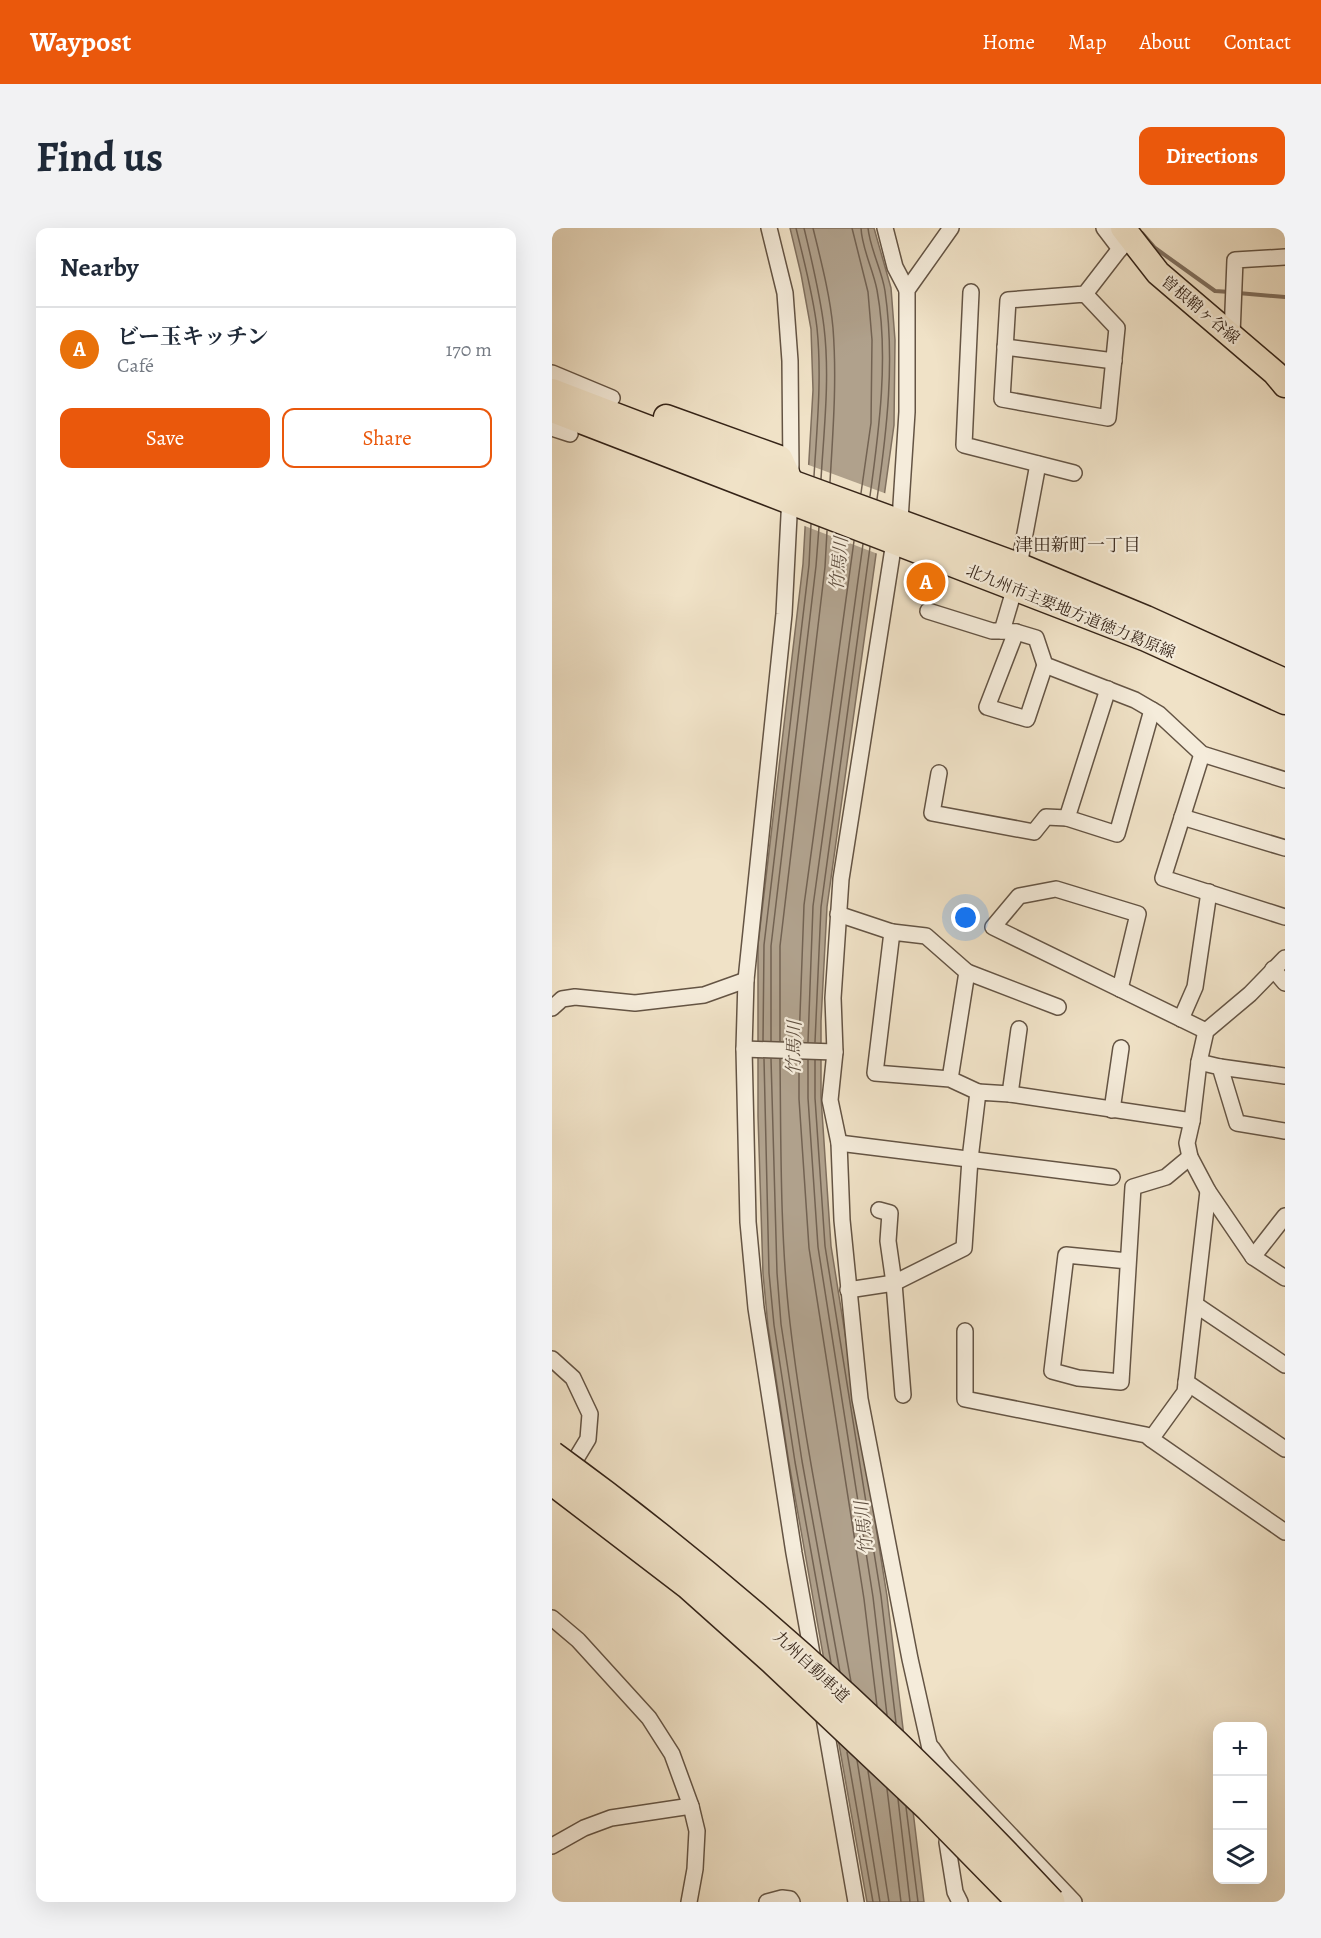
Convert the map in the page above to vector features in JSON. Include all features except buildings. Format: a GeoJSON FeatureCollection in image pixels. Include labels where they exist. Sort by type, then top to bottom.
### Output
{"type":"FeatureCollection","features":[{"type":"Feature","properties":{"kind":"highway","name":"九州自動車道"},"geometry":{"type":"LineString","coordinates":[[552,1455],[703,1570],[784,1639],[941,1788],[1051,1902]]}},
{"type":"Feature","properties":{"kind":"highway","name":"九州自動車道"},"geometry":{"type":"LineString","coordinates":[[552,1481],[688,1586],[772,1660],[929,1808],[1022,1902]]}},
{"type":"Feature","properties":{"kind":"main road","name":"曽根鞘ヶ谷線"},"geometry":{"type":"LineString","coordinates":[[1124,238],[1158,273],[1232,335],[1275,373],[1285,385]]}},
{"type":"Feature","properties":{"kind":"main road"},"geometry":{"type":"LineString","coordinates":[[552,381],[612,398],[780,458],[795,494]]}},
{"type":"Feature","properties":{"kind":"main road","name":"北九州市主要地方道徳力葛原線"},"geometry":{"type":"LineString","coordinates":[[552,391],[563,420],[795,494],[1016,576],[1146,618],[1285,681]]}},
{"type":"Feature","properties":{"kind":"main road","name":"北九州市主要地方道徳力葛原線"},"geometry":{"type":"LineString","coordinates":[[1016,576],[1146,639],[1285,702]]}},
{"type":"Feature","properties":{"kind":"street"},"geometry":{"type":"LineString","coordinates":[[769,228],[785,293],[795,494],[746,980],[744,1049],[748,1222],[756,1308],[794,1553],[855,1902]]}},
{"type":"Feature","properties":{"kind":"street"},"geometry":{"type":"LineString","coordinates":[[885,228],[895,267],[907,290],[907,412],[841,879],[833,998],[835,1052],[830,1100],[839,1143],[842,1220],[860,1399],[908,1648],[932,1754],[1074,1902]]}},
{"type":"Feature","properties":{"kind":"street"},"geometry":{"type":"LineString","coordinates":[[907,290],[951,228]]}},
{"type":"Feature","properties":{"kind":"street"},"geometry":{"type":"LineString","coordinates":[[1085,294],[1124,238],[1104,228]]}},
{"type":"Feature","properties":{"kind":"street"},"geometry":{"type":"LineString","coordinates":[[1232,335],[1235,260],[1285,257]]}},
{"type":"Feature","properties":{"kind":"street"},"geometry":{"type":"LineString","coordinates":[[971,292],[964,445],[1074,473]]}},
{"type":"Feature","properties":{"kind":"street"},"geometry":{"type":"LineString","coordinates":[[1085,294],[1117,328],[1108,418],[1002,399],[1008,300],[1085,294]]}},
{"type":"Feature","properties":{"kind":"street"},"geometry":{"type":"LineString","coordinates":[[1005,347],[1114,362]]}},
{"type":"Feature","properties":{"kind":"street"},"geometry":{"type":"LineString","coordinates":[[552,374],[612,398]]}},
{"type":"Feature","properties":{"kind":"street"},"geometry":{"type":"LineString","coordinates":[[928,611],[992,631],[1009,632],[1036,638],[1046,665],[1027,719],[987,707],[1009,632],[1016,576],[1038,464]]}},
{"type":"Feature","properties":{"kind":"street"},"geometry":{"type":"LineString","coordinates":[[1046,665],[1135,700],[1152,710],[1202,754],[1285,780]]}},
{"type":"Feature","properties":{"kind":"street"},"geometry":{"type":"LineString","coordinates":[[1067,818],[1108,689]]}},
{"type":"Feature","properties":{"kind":"street"},"geometry":{"type":"LineString","coordinates":[[939,773],[932,813],[1034,832],[1046,817],[1067,818],[1117,834],[1152,710]]}},
{"type":"Feature","properties":{"kind":"street"},"geometry":{"type":"LineString","coordinates":[[1202,754],[1163,878],[1285,917]]}},
{"type":"Feature","properties":{"kind":"street"},"geometry":{"type":"LineString","coordinates":[[1182,817],[1285,848]]}},
{"type":"Feature","properties":{"kind":"street"},"geometry":{"type":"LineString","coordinates":[[1120,989],[1138,914],[1056,889],[1019,896],[993,927],[1206,1031]]}},
{"type":"Feature","properties":{"kind":"street"},"geometry":{"type":"LineString","coordinates":[[1181,1019],[1196,987],[1209,892]]}},
{"type":"Feature","properties":{"kind":"street"},"geometry":{"type":"LineString","coordinates":[[838,914],[892,932],[926,936],[967,972],[1058,1007]]}},
{"type":"Feature","properties":{"kind":"street"},"geometry":{"type":"LineString","coordinates":[[892,932],[875,1073],[950,1079],[978,1092],[1011,1094],[1191,1121]]}},
{"type":"Feature","properties":{"kind":"street"},"geometry":{"type":"LineString","coordinates":[[1285,958],[1250,994],[1206,1031],[1187,1143],[1190,1157],[1208,1191],[1253,1257],[1285,1278]]}},
{"type":"Feature","properties":{"kind":"street"},"geometry":{"type":"LineString","coordinates":[[1273,969],[1285,983]]}},
{"type":"Feature","properties":{"kind":"street"},"geometry":{"type":"LineString","coordinates":[[950,1079],[967,972]]}},
{"type":"Feature","properties":{"kind":"street"},"geometry":{"type":"LineString","coordinates":[[552,1008],[562,999],[575,997],[635,1003],[704,995],[746,980]]}},
{"type":"Feature","properties":{"kind":"street"},"geometry":{"type":"LineString","coordinates":[[1011,1094],[1019,1029]]}},
{"type":"Feature","properties":{"kind":"street"},"geometry":{"type":"LineString","coordinates":[[1112,1110],[1121,1048]]}},
{"type":"Feature","properties":{"kind":"street"},"geometry":{"type":"LineString","coordinates":[[744,1049],[835,1052]]}},
{"type":"Feature","properties":{"kind":"street"},"geometry":{"type":"LineString","coordinates":[[1199,1062],[1285,1076]]}},
{"type":"Feature","properties":{"kind":"street"},"geometry":{"type":"LineString","coordinates":[[1220,1067],[1237,1123],[1285,1131]]}},
{"type":"Feature","properties":{"kind":"street"},"geometry":{"type":"LineString","coordinates":[[848,1290],[894,1283],[964,1248],[970,1159],[978,1092]]}},
{"type":"Feature","properties":{"kind":"street"},"geometry":{"type":"LineString","coordinates":[[839,1143],[1112,1177]]}},
{"type":"Feature","properties":{"kind":"street"},"geometry":{"type":"LineString","coordinates":[[1128,1261],[1066,1255],[1052,1371],[1078,1378],[1121,1382],[1133,1187],[1166,1177],[1190,1157]]}},
{"type":"Feature","properties":{"kind":"street"},"geometry":{"type":"LineString","coordinates":[[1152,1439],[1185,1392],[1208,1191]]}},
{"type":"Feature","properties":{"kind":"street"},"geometry":{"type":"LineString","coordinates":[[879,1210],[890,1213],[888,1241],[894,1283],[903,1395]]}},
{"type":"Feature","properties":{"kind":"street"},"geometry":{"type":"LineString","coordinates":[[1253,1257],[1285,1215]]}},
{"type":"Feature","properties":{"kind":"street"},"geometry":{"type":"LineString","coordinates":[[1196,1305],[1285,1365]]}},
{"type":"Feature","properties":{"kind":"street"},"geometry":{"type":"LineString","coordinates":[[965,1331],[965,1399],[1146,1435],[1285,1532]]}},
{"type":"Feature","properties":{"kind":"street"},"geometry":{"type":"LineString","coordinates":[[552,1359],[573,1378],[590,1414],[588,1439],[552,1498]]}},
{"type":"Feature","properties":{"kind":"street"},"geometry":{"type":"LineString","coordinates":[[1186,1382],[1285,1449]]}},
{"type":"Feature","properties":{"kind":"street"},"geometry":{"type":"LineString","coordinates":[[552,1618],[578,1640],[649,1718],[672,1754],[691,1806],[697,1831],[695,1869],[689,1902]]}},
{"type":"Feature","properties":{"kind":"street"},"geometry":{"type":"LineString","coordinates":[[552,1846],[584,1828],[611,1818],[691,1806]]}},
{"type":"Feature","properties":{"kind":"street"},"geometry":{"type":"LineString","coordinates":[[947,1842],[955,1892],[960,1902]]}},
{"type":"Feature","properties":{"kind":"street"},"geometry":{"type":"LineString","coordinates":[[767,1902],[782,1898],[790,1899],[792,1902]]}},
{"type":"Feature","properties":{"kind":"water","name":"竹馬川"},"geometry":{"type":"Polygon","coordinates":[[[790,228],[874,228],[891,288],[895,340],[894,425],[827,907],[821,1021],[821,1097],[831,1246],[887,1596],[924,1902],[867,1902],[789,1463],[768,1326],[763,1274],[758,1116],[758,945],[803,564],[813,390],[811,329],[790,228]]]}},
{"type":"Feature","properties":{"kind":"pier"},"geometry":{"type":"Polygon","coordinates":[[[806,464],[887,494],[878,554],[802,525],[806,464]]]}},
{"type":"Feature","properties":{"kind":"waterway"},"geometry":{"type":"LineString","coordinates":[[1142,233],[1155,248],[1215,291],[1230,292]]}},
{"type":"Feature","properties":{"kind":"waterway"},"geometry":{"type":"LineString","coordinates":[[1238,293],[1285,297]]}},
{"type":"Feature","properties":{"kind":"place","name":"ビー玉キッチン"},"geometry":{"type":"Point","coordinates":[926,582]}},
{"type":"Feature","properties":{"kind":"district","name":"津田新町一丁目"},"geometry":{"type":"Point","coordinates":[1078,545]}}]}
